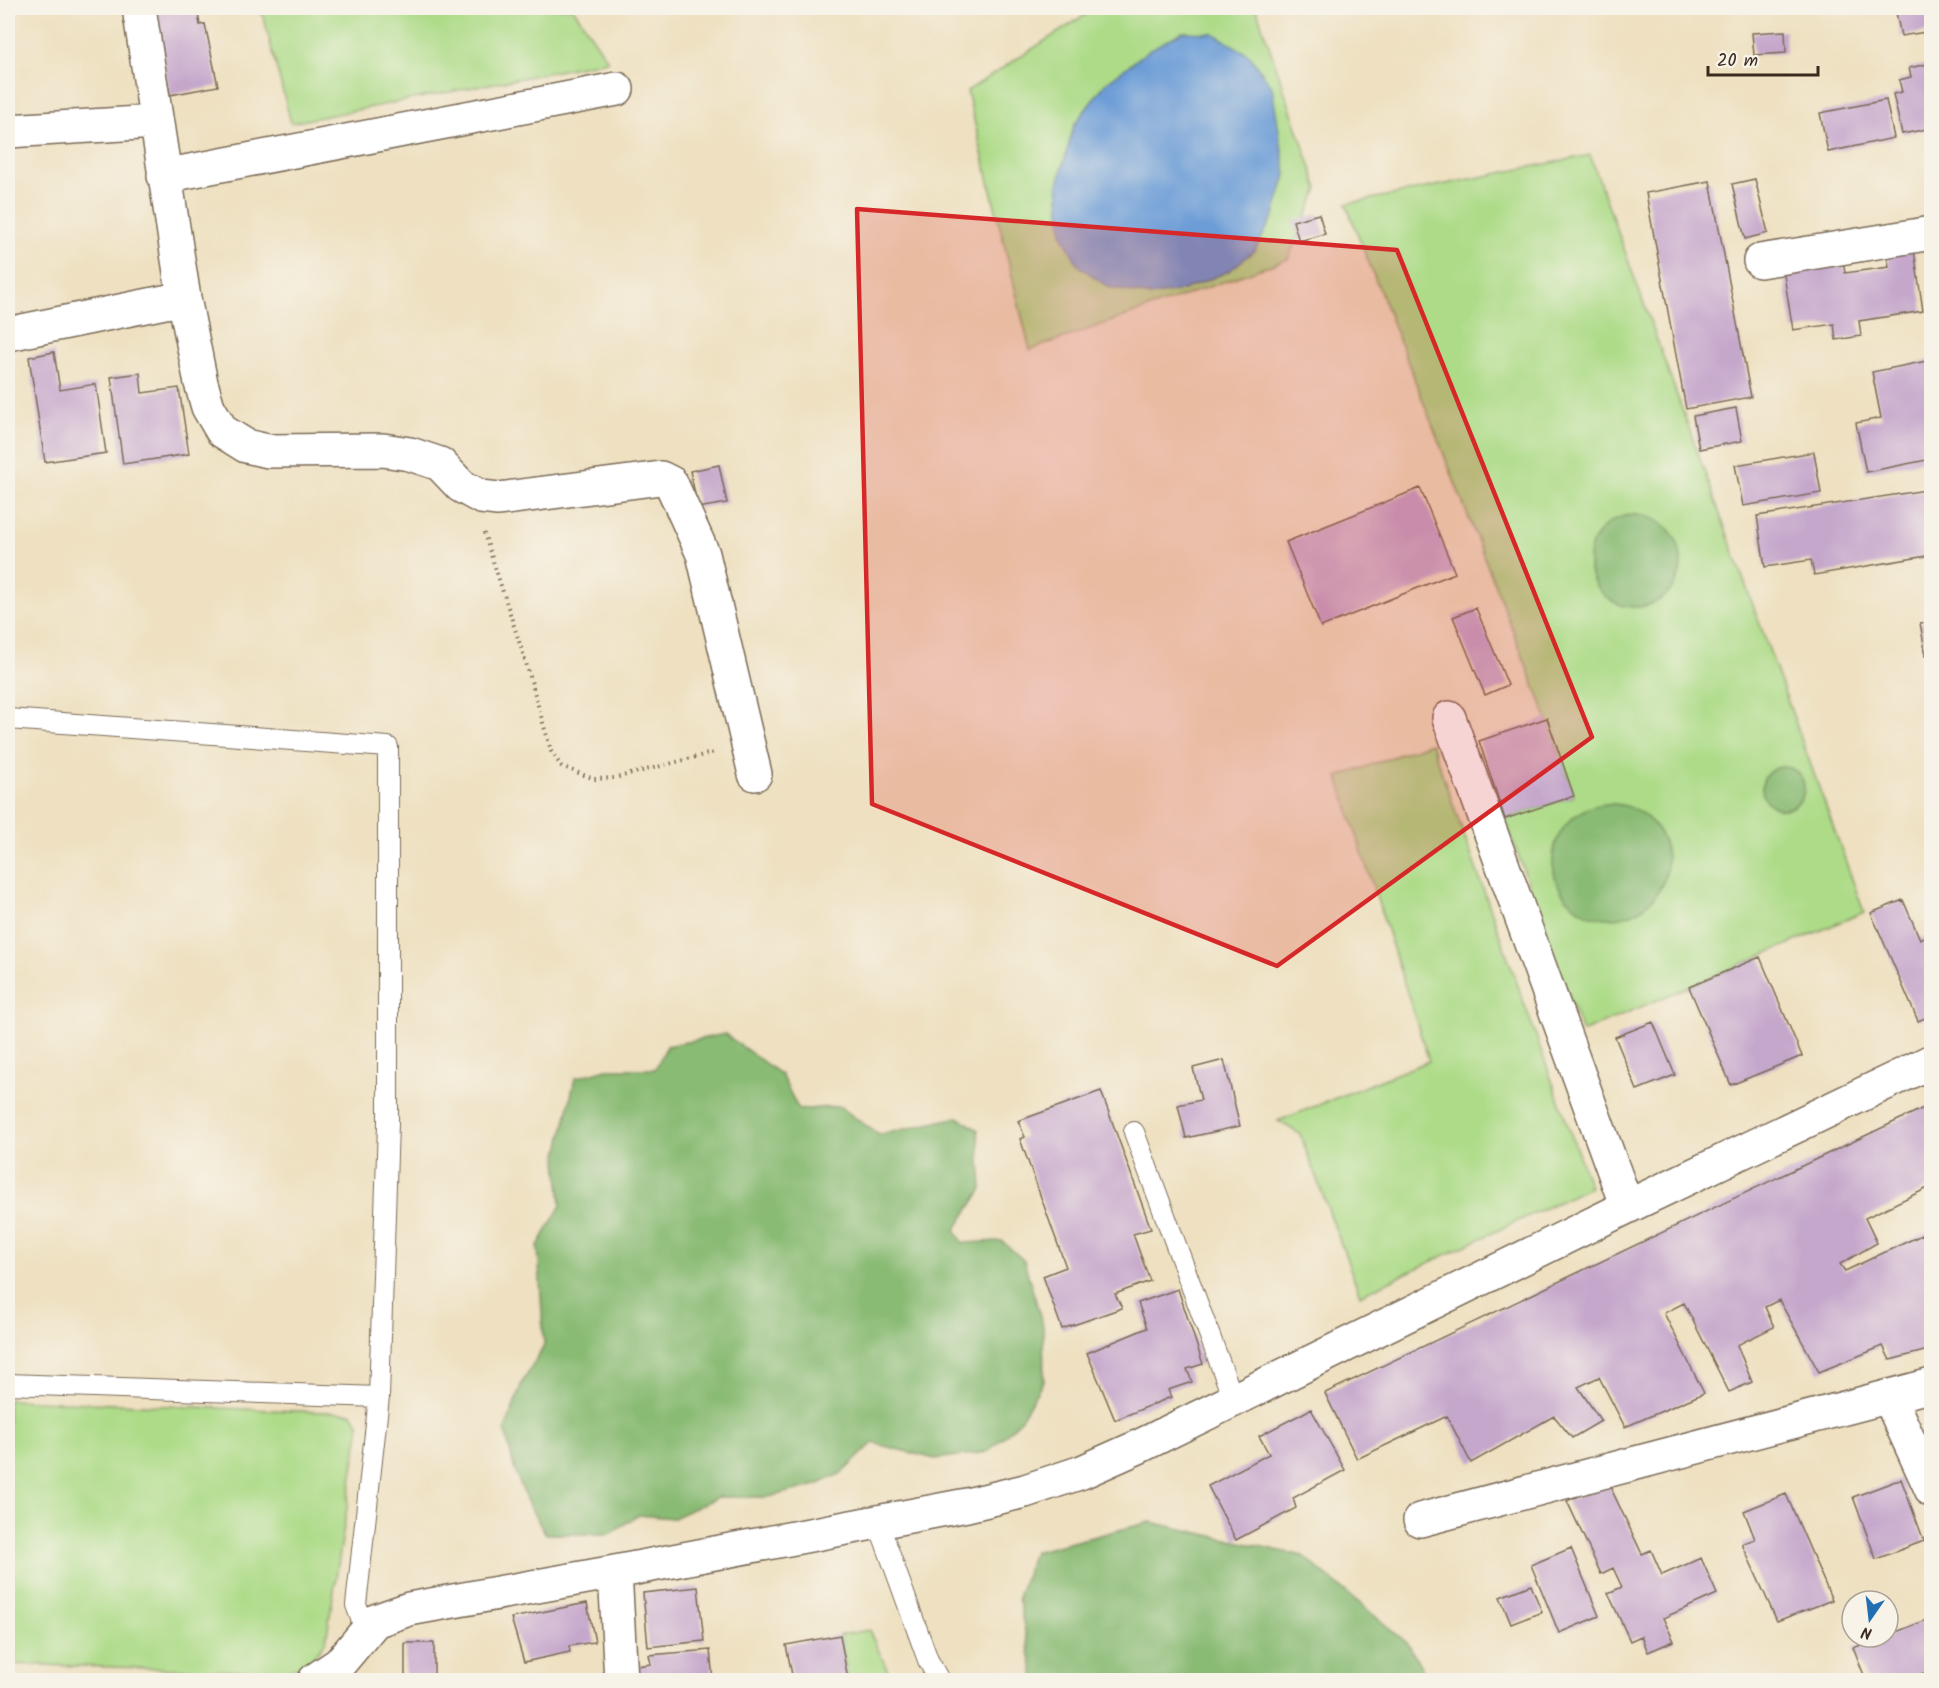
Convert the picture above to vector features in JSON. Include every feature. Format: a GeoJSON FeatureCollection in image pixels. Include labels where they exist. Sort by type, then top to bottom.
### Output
{"type":"FeatureCollection","features":[{"type":"Feature","properties":{"kind":"street"},"geometry":{"type":"LineString","coordinates":[[139,8],[184,298],[201,383],[208,407],[222,431],[246,446],[268,451],[383,450],[410,454],[440,464],[461,486],[481,496],[498,499],[661,478],[671,483],[703,554],[752,759]]}},
{"type":"Feature","properties":{"kind":"street"},"geometry":{"type":"LineString","coordinates":[[165,176],[617,89]]}},
{"type":"Feature","properties":{"kind":"street"},"geometry":{"type":"LineString","coordinates":[[8,131],[156,122]]}},
{"type":"Feature","properties":{"kind":"street"},"geometry":{"type":"LineString","coordinates":[[1760,261],[1932,233]]}},
{"type":"Feature","properties":{"kind":"street"},"geometry":{"type":"LineString","coordinates":[[8,334],[184,298]]}},
{"type":"Feature","properties":{"kind":"street"},"geometry":{"type":"LineString","coordinates":[[1449,718],[1627,1207]]}},
{"type":"Feature","properties":{"kind":"street"},"geometry":{"type":"LineString","coordinates":[[315,1680],[339,1664],[375,1622],[409,1609],[967,1505],[1025,1491],[1082,1472],[1234,1401],[1627,1207],[1932,1061]]}},
{"type":"Feature","properties":{"kind":"street"},"geometry":{"type":"LineString","coordinates":[[1420,1520],[1932,1385]]}},
{"type":"Feature","properties":{"kind":"street"},"geometry":{"type":"LineString","coordinates":[[1889,1396],[1932,1491]]}},
{"type":"Feature","properties":{"kind":"street"},"geometry":{"type":"LineString","coordinates":[[615,1572],[621,1680]]}},
{"type":"Feature","properties":{"kind":"lane"},"geometry":{"type":"LineString","coordinates":[[8,719],[388,747],[388,1124],[379,1397],[356,1605],[366,1632]]}},
{"type":"Feature","properties":{"kind":"lane"},"geometry":{"type":"LineString","coordinates":[[1134,1132],[1234,1401]]}},
{"type":"Feature","properties":{"kind":"lane"},"geometry":{"type":"LineString","coordinates":[[8,1384],[379,1397]]}},
{"type":"Feature","properties":{"kind":"lane"},"geometry":{"type":"LineString","coordinates":[[878,1522],[928,1660],[939,1680]]}},
{"type":"Feature","properties":{"kind":"path"},"geometry":{"type":"LineString","coordinates":[[461,486],[488,542],[526,663],[550,751],[561,766],[594,779],[752,759]]}},
{"type":"Feature","properties":{"kind":"highlighted area"},"geometry":{"type":"Polygon","coordinates":[[[857,209],[1397,250],[1592,737],[1277,966],[872,804],[857,209]]]}},
{"type":"Feature","properties":{"kind":"green space"},"geometry":{"type":"Polygon","coordinates":[[[261,8],[573,8],[608,61],[291,123],[261,8]]]}},
{"type":"Feature","properties":{"kind":"green space"},"geometry":{"type":"Polygon","coordinates":[[[1096,8],[1256,8],[1318,189],[1288,259],[1030,350],[967,91],[1096,8]],[[1151,49],[1106,83],[1074,125],[1151,49]]]}},
{"type":"Feature","properties":{"kind":"green space"},"geometry":{"type":"Polygon","coordinates":[[[1590,155],[1864,912],[1582,1032],[1505,819],[1574,796],[1547,718],[1346,204],[1590,155]]]}},
{"type":"Feature","properties":{"kind":"green space"},"geometry":{"type":"Polygon","coordinates":[[[1626,515],[1644,515],[1661,522],[1674,535],[1681,552],[1681,570],[1674,587],[1661,600],[1644,607],[1626,607],[1609,600],[1596,587],[1589,570],[1589,552],[1596,535],[1609,522],[1626,515]]]}},
{"type":"Feature","properties":{"kind":"green space"},"geometry":{"type":"Polygon","coordinates":[[[1431,743],[1590,1187],[1360,1295],[1300,1134],[1278,1121],[1429,1061],[1338,777],[1431,743]]]}},
{"type":"Feature","properties":{"kind":"green space"},"geometry":{"type":"Polygon","coordinates":[[[1783,767],[1791,768],[1798,773],[1803,780],[1803,796],[1798,803],[1791,808],[1783,809],[1775,808],[1768,803],[1763,796],[1762,788],[1763,780],[1768,773],[1775,768],[1783,767]]]}},
{"type":"Feature","properties":{"kind":"green space"},"geometry":{"type":"Polygon","coordinates":[[[1610,804],[1632,808],[1650,821],[1663,839],[1667,861],[1663,883],[1650,901],[1632,914],[1610,918],[1588,914],[1570,901],[1557,883],[1553,861],[1557,839],[1570,821],[1588,808],[1610,804]]]}},
{"type":"Feature","properties":{"kind":"green space"},"geometry":{"type":"Polygon","coordinates":[[[725,1034],[781,1075],[799,1110],[839,1106],[879,1135],[958,1117],[978,1130],[982,1189],[955,1230],[963,1243],[1002,1241],[1024,1261],[1043,1326],[1044,1380],[1019,1422],[987,1452],[935,1459],[873,1443],[842,1473],[817,1485],[768,1497],[718,1497],[673,1518],[638,1515],[609,1534],[546,1534],[529,1506],[515,1471],[505,1430],[522,1383],[544,1346],[538,1246],[561,1205],[557,1159],[575,1078],[607,1069],[655,1069],[667,1046],[725,1034]]]}},
{"type":"Feature","properties":{"kind":"green space"},"geometry":{"type":"Polygon","coordinates":[[[8,1400],[352,1413],[360,1425],[326,1641],[321,1648],[302,1665],[281,1672],[8,1664],[8,1400]]]}},
{"type":"Feature","properties":{"kind":"green space"},"geometry":{"type":"Polygon","coordinates":[[[1150,1522],[1303,1556],[1407,1643],[1429,1680],[1035,1680],[1018,1597],[1034,1552],[1150,1522]]]}},
{"type":"Feature","properties":{"kind":"green space"},"geometry":{"type":"Polygon","coordinates":[[[869,1630],[892,1680],[848,1680],[840,1635],[869,1630]]]}},
{"type":"Feature","properties":{"kind":"water"},"geometry":{"type":"Polygon","coordinates":[[[1182,32],[1213,33],[1249,55],[1272,87],[1286,175],[1274,215],[1255,250],[1229,271],[1184,290],[1150,296],[1108,287],[1078,265],[1062,234],[1058,184],[1074,125],[1106,83],[1151,49],[1182,32]]]}},
{"type":"Feature","properties":{"kind":"building"},"geometry":{"type":"Polygon","coordinates":[[[154,8],[197,8],[200,25],[205,24],[218,86],[170,95],[154,8]]]}},
{"type":"Feature","properties":{"kind":"building"},"geometry":{"type":"Polygon","coordinates":[[[1895,8],[1932,8],[1932,31],[1901,36],[1895,8]]]}},
{"type":"Feature","properties":{"kind":"building"},"geometry":{"type":"Polygon","coordinates":[[[1785,31],[1786,53],[1754,55],[1752,33],[1785,31]]]}},
{"type":"Feature","properties":{"kind":"building"},"geometry":{"type":"Polygon","coordinates":[[[1932,63],[1932,128],[1902,134],[1893,94],[1902,92],[1899,80],[1911,77],[1909,68],[1932,63]]]}},
{"type":"Feature","properties":{"kind":"building"},"geometry":{"type":"Polygon","coordinates":[[[1886,100],[1894,138],[1828,152],[1820,113],[1886,100]]]}},
{"type":"Feature","properties":{"kind":"building"},"geometry":{"type":"Polygon","coordinates":[[[1755,179],[1768,233],[1745,239],[1732,184],[1755,179]]]}},
{"type":"Feature","properties":{"kind":"building"},"geometry":{"type":"Polygon","coordinates":[[[1710,181],[1751,397],[1686,409],[1646,193],[1710,181]]]}},
{"type":"Feature","properties":{"kind":"building"},"geometry":{"type":"Polygon","coordinates":[[[1319,214],[1325,234],[1299,241],[1293,221],[1319,214]]]}},
{"type":"Feature","properties":{"kind":"building"},"geometry":{"type":"Polygon","coordinates":[[[1914,250],[1923,311],[1859,321],[1861,336],[1836,340],[1834,324],[1793,330],[1783,269],[1843,260],[1845,273],[1889,267],[1887,254],[1914,250]]]}},
{"type":"Feature","properties":{"kind":"building"},"geometry":{"type":"Polygon","coordinates":[[[54,352],[60,390],[96,384],[106,453],[45,462],[29,357],[54,352]]]}},
{"type":"Feature","properties":{"kind":"building"},"geometry":{"type":"Polygon","coordinates":[[[1932,360],[1932,459],[1866,472],[1856,423],[1881,418],[1872,372],[1932,360]]]}},
{"type":"Feature","properties":{"kind":"building"},"geometry":{"type":"Polygon","coordinates":[[[140,373],[142,393],[179,388],[189,454],[123,464],[111,377],[140,373]]]}},
{"type":"Feature","properties":{"kind":"building"},"geometry":{"type":"Polygon","coordinates":[[[1736,408],[1742,441],[1699,449],[1693,416],[1736,408]]]}},
{"type":"Feature","properties":{"kind":"building"},"geometry":{"type":"Polygon","coordinates":[[[1814,452],[1821,493],[1743,506],[1735,465],[1814,452]]]}},
{"type":"Feature","properties":{"kind":"building"},"geometry":{"type":"Polygon","coordinates":[[[719,465],[727,503],[698,508],[690,471],[719,465]]]}},
{"type":"Feature","properties":{"kind":"building"},"geometry":{"type":"Polygon","coordinates":[[[1420,488],[1455,573],[1321,627],[1286,542],[1420,488]]]}},
{"type":"Feature","properties":{"kind":"building"},"geometry":{"type":"Polygon","coordinates":[[[1926,490],[1932,503],[1932,555],[1814,575],[1811,560],[1765,567],[1757,516],[1926,490]]]}},
{"type":"Feature","properties":{"kind":"building"},"geometry":{"type":"Polygon","coordinates":[[[1476,608],[1508,685],[1485,695],[1453,617],[1476,608]]]}},
{"type":"Feature","properties":{"kind":"building"},"geometry":{"type":"Polygon","coordinates":[[[1932,622],[1932,655],[1926,656],[1920,623],[1932,622]]]}},
{"type":"Feature","properties":{"kind":"building"},"geometry":{"type":"Polygon","coordinates":[[[1547,718],[1574,796],[1505,819],[1479,741],[1547,718]]]}},
{"type":"Feature","properties":{"kind":"building"},"geometry":{"type":"Polygon","coordinates":[[[1903,900],[1920,939],[1932,934],[1932,1015],[1918,1021],[1871,913],[1903,900]]]}},
{"type":"Feature","properties":{"kind":"building"},"geometry":{"type":"Polygon","coordinates":[[[1760,957],[1802,1056],[1731,1085],[1689,987],[1760,957]]]}},
{"type":"Feature","properties":{"kind":"building"},"geometry":{"type":"Polygon","coordinates":[[[1653,1022],[1675,1075],[1637,1090],[1615,1037],[1653,1022]]]}},
{"type":"Feature","properties":{"kind":"building"},"geometry":{"type":"Polygon","coordinates":[[[1224,1060],[1240,1126],[1186,1138],[1178,1105],[1201,1100],[1193,1068],[1224,1060]]]}},
{"type":"Feature","properties":{"kind":"building"},"geometry":{"type":"Polygon","coordinates":[[[1101,1091],[1151,1229],[1133,1234],[1150,1281],[1115,1294],[1122,1308],[1062,1329],[1043,1276],[1066,1267],[1020,1139],[1025,1137],[1018,1121],[1101,1091]]]}},
{"type":"Feature","properties":{"kind":"building"},"geometry":{"type":"Polygon","coordinates":[[[1932,1104],[1932,1186],[1865,1218],[1877,1243],[1840,1264],[1845,1271],[1932,1230],[1932,1349],[1890,1360],[1883,1346],[1819,1372],[1779,1300],[1765,1307],[1774,1327],[1737,1345],[1752,1382],[1729,1392],[1684,1303],[1664,1313],[1704,1393],[1625,1427],[1599,1377],[1578,1387],[1601,1421],[1572,1438],[1554,1416],[1471,1463],[1447,1416],[1357,1459],[1325,1393],[1932,1104]]]}},
{"type":"Feature","properties":{"kind":"building"},"geometry":{"type":"Polygon","coordinates":[[[1178,1289],[1203,1364],[1187,1369],[1192,1382],[1168,1390],[1171,1397],[1115,1420],[1087,1353],[1147,1328],[1138,1303],[1178,1289]]]}},
{"type":"Feature","properties":{"kind":"building"},"geometry":{"type":"Polygon","coordinates":[[[1311,1409],[1345,1470],[1293,1498],[1296,1508],[1236,1540],[1208,1486],[1269,1454],[1259,1436],[1311,1409]]]}},
{"type":"Feature","properties":{"kind":"building"},"geometry":{"type":"Polygon","coordinates":[[[1901,1479],[1924,1541],[1876,1559],[1853,1497],[1901,1479]]]}},
{"type":"Feature","properties":{"kind":"building"},"geometry":{"type":"Polygon","coordinates":[[[1608,1482],[1642,1554],[1651,1550],[1662,1575],[1701,1558],[1717,1594],[1663,1618],[1674,1641],[1648,1652],[1641,1636],[1630,1641],[1608,1593],[1622,1587],[1613,1568],[1601,1574],[1567,1501],[1608,1482]]]}},
{"type":"Feature","properties":{"kind":"building"},"geometry":{"type":"Polygon","coordinates":[[[1786,1494],[1832,1600],[1777,1621],[1742,1544],[1755,1539],[1744,1511],[1786,1494]]]}},
{"type":"Feature","properties":{"kind":"building"},"geometry":{"type":"Polygon","coordinates":[[[1571,1548],[1599,1616],[1559,1633],[1531,1565],[1571,1548]]]}},
{"type":"Feature","properties":{"kind":"building"},"geometry":{"type":"Polygon","coordinates":[[[1531,1585],[1542,1612],[1511,1624],[1500,1597],[1531,1585]]]}},
{"type":"Feature","properties":{"kind":"building"},"geometry":{"type":"Polygon","coordinates":[[[698,1587],[704,1641],[648,1647],[643,1593],[698,1587]]]}},
{"type":"Feature","properties":{"kind":"building"},"geometry":{"type":"Polygon","coordinates":[[[587,1603],[595,1642],[569,1646],[570,1652],[524,1662],[511,1618],[587,1603]]]}},
{"type":"Feature","properties":{"kind":"building"},"geometry":{"type":"Polygon","coordinates":[[[1932,1618],[1932,1670],[1906,1680],[1866,1680],[1853,1649],[1900,1649],[1900,1630],[1932,1618]]]}},
{"type":"Feature","properties":{"kind":"building"},"geometry":{"type":"Polygon","coordinates":[[[840,1635],[848,1680],[793,1680],[786,1645],[840,1635]]]}},
{"type":"Feature","properties":{"kind":"building"},"geometry":{"type":"Polygon","coordinates":[[[405,1643],[434,1643],[434,1680],[405,1680],[405,1643]]]}},
{"type":"Feature","properties":{"kind":"building"},"geometry":{"type":"Polygon","coordinates":[[[710,1650],[713,1680],[637,1680],[636,1666],[651,1664],[649,1655],[710,1650]]]}}]}
